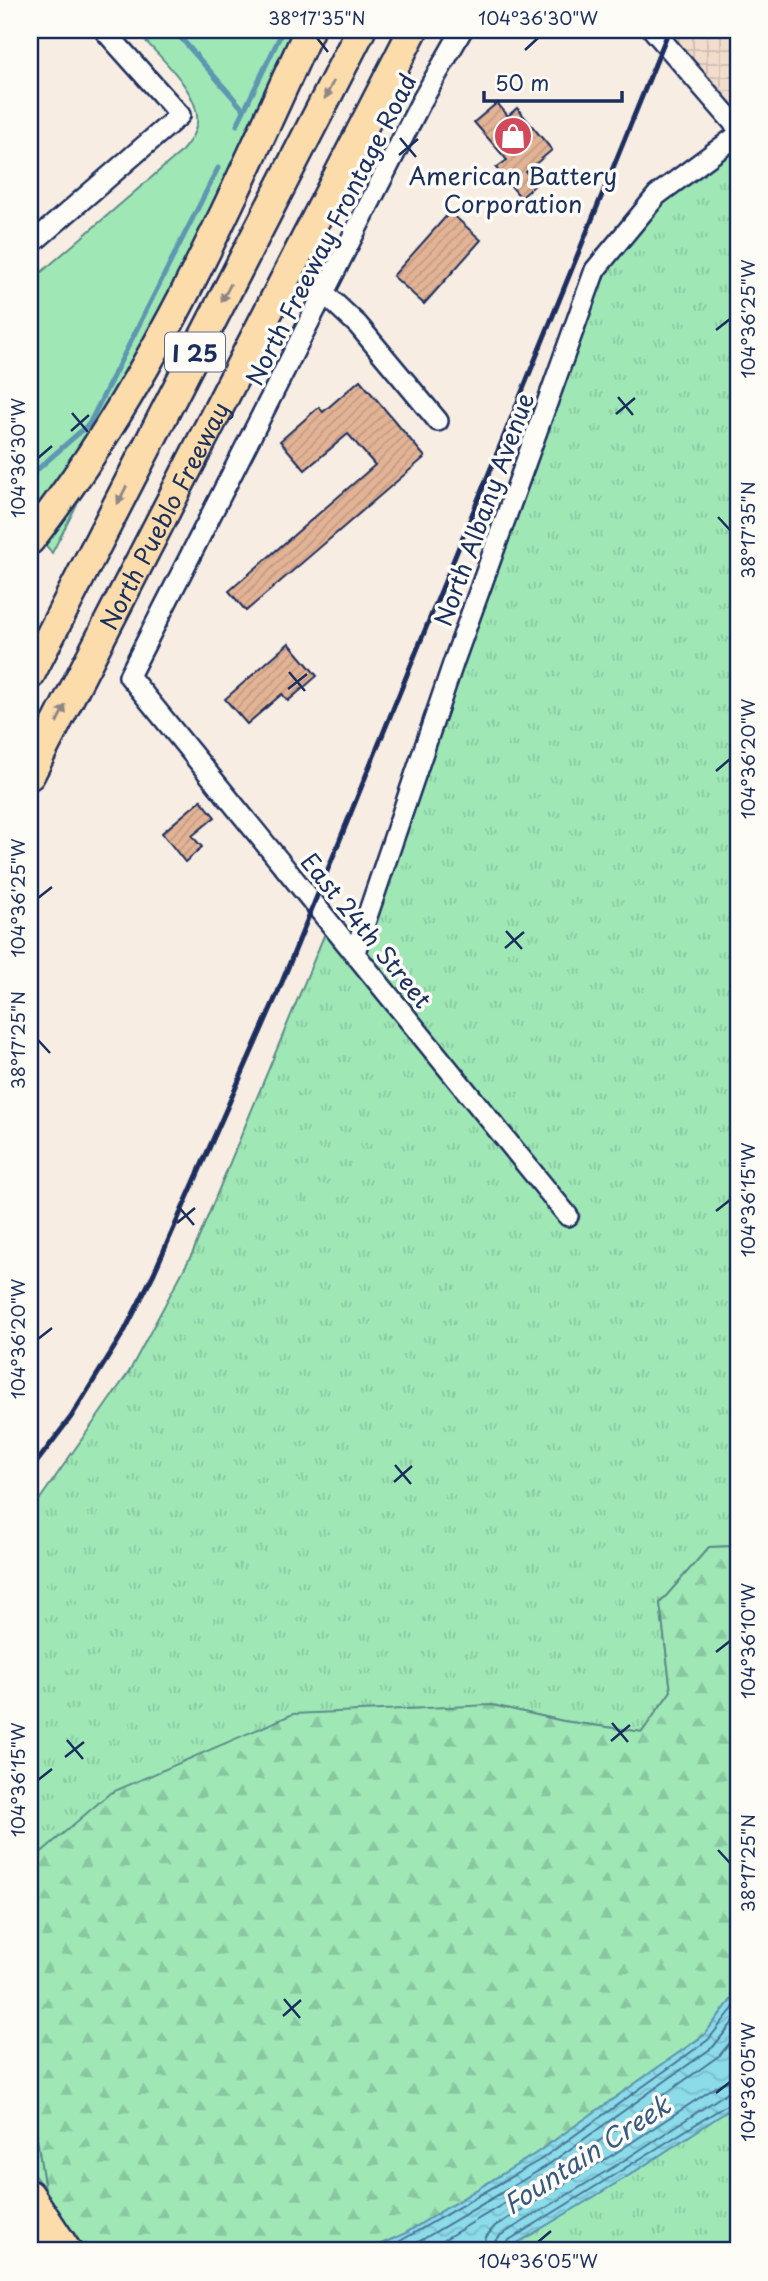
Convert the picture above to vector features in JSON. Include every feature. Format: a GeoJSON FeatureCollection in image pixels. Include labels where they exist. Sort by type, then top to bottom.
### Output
{"type":"FeatureCollection","features":[{"type":"Feature","properties":{"kind":"highway"},"geometry":{"type":"LineString","coordinates":[[30,540],[97,449],[157,345],[309,30]]}},
{"type":"Feature","properties":{"kind":"highway","name":"North Pueblo Freeway"},"geometry":{"type":"LineString","coordinates":[[30,674],[361,30]]}},
{"type":"Feature","properties":{"kind":"highway","name":"North Pueblo Freeway"},"geometry":{"type":"LineString","coordinates":[[30,775],[413,30]]}},
{"type":"Feature","properties":{"kind":"highway"},"geometry":{"type":"LineString","coordinates":[[31,2196],[67,2251]]}},
{"type":"Feature","properties":{"kind":"highway"},"geometry":{"type":"LineString","coordinates":[[30,2240],[37,2251]]}},
{"type":"Feature","properties":{"kind":"street"},"geometry":{"type":"LineString","coordinates":[[30,245],[180,115],[104,30]]}},
{"type":"Feature","properties":{"kind":"street","name":"North Freeway Frontage Road"},"geometry":{"type":"LineString","coordinates":[[129,676],[420,104],[462,30]]}},
{"type":"Feature","properties":{"kind":"street"},"geometry":{"type":"LineString","coordinates":[[653,30],[738,128]]}},
{"type":"Feature","properties":{"kind":"street","name":"North Albany Avenue"},"geometry":{"type":"LineString","coordinates":[[355,952],[454,661],[595,270],[657,195],[738,135]]}},
{"type":"Feature","properties":{"kind":"street"},"geometry":{"type":"LineString","coordinates":[[324,293],[358,325],[438,421]]}},
{"type":"Feature","properties":{"kind":"street","name":"East 24th Street"},"geometry":{"type":"LineString","coordinates":[[129,676],[568,1216]]}},
{"type":"Feature","properties":{"kind":"shaded area"},"geometry":{"type":"Polygon","coordinates":[[[669,30],[738,30],[738,128],[664,42],[669,30]]]}},
{"type":"Feature","properties":{"kind":"green space"},"geometry":{"type":"Polygon","coordinates":[[[135,30],[321,30],[52,553],[30,526],[30,282],[181,152],[193,135],[197,123],[192,98],[184,86],[135,30]]]}},
{"type":"Feature","properties":{"kind":"green space"},"geometry":{"type":"Polygon","coordinates":[[[738,135],[738,1546],[709,1547],[660,1603],[671,1691],[642,1732],[563,1721],[492,1705],[30,1862],[30,1513],[129,1372],[193,1252],[330,921],[354,951],[595,270],[657,195],[738,135]]]}},
{"type":"Feature","properties":{"kind":"green space"},"geometry":{"type":"Polygon","coordinates":[[[738,1546],[738,1991],[704,2035],[535,2154],[404,2234],[366,2251],[86,2251],[45,2190],[30,2092],[30,1862],[110,1793],[293,1714],[492,1705],[563,1721],[642,1732],[671,1691],[660,1603],[709,1547],[738,1546]]]}},
{"type":"Feature","properties":{"kind":"green space"},"geometry":{"type":"Polygon","coordinates":[[[30,2092],[45,2190],[30,2170],[30,2092]]]}},
{"type":"Feature","properties":{"kind":"green space"},"geometry":{"type":"Polygon","coordinates":[[[738,2104],[738,2243],[721,2251],[504,2251],[628,2176],[738,2104]]]}},
{"type":"Feature","properties":{"kind":"water","name":"Fountain Creek"},"geometry":{"type":"Polygon","coordinates":[[[738,1991],[738,2104],[628,2176],[504,2251],[366,2251],[404,2234],[535,2154],[704,2035],[738,1991]]]}},
{"type":"Feature","properties":{"kind":"building","name":"American Battery Corporation"},"geometry":{"type":"Polygon","coordinates":[[[497,103],[508,116],[517,108],[552,150],[526,172],[536,184],[521,198],[496,168],[507,160],[474,122],[497,103]]]}},
{"type":"Feature","properties":{"kind":"building"},"geometry":{"type":"Polygon","coordinates":[[[450,212],[481,240],[424,304],[393,276],[450,212]]]}},
{"type":"Feature","properties":{"kind":"building"},"geometry":{"type":"Polygon","coordinates":[[[360,380],[425,457],[246,611],[229,591],[375,465],[348,434],[305,470],[280,441],[319,407],[323,412],[360,380]]]}},
{"type":"Feature","properties":{"kind":"building"},"geometry":{"type":"Polygon","coordinates":[[[289,643],[317,676],[288,701],[282,694],[247,724],[225,699],[289,643]]]}},
{"type":"Feature","properties":{"kind":"building"},"geometry":{"type":"Polygon","coordinates":[[[201,800],[215,817],[192,836],[202,847],[185,862],[162,833],[201,800]]]}},
{"type":"Feature","properties":{"kind":"waterway"},"geometry":{"type":"LineString","coordinates":[[174,30],[243,109]]}},
{"type":"Feature","properties":{"kind":"waterway"},"geometry":{"type":"LineString","coordinates":[[237,125],[283,30]]}},
{"type":"Feature","properties":{"kind":"waterway"},"geometry":{"type":"LineString","coordinates":[[30,476],[89,424],[218,168]]}},
{"type":"Feature","properties":{"kind":"railway"},"geometry":{"type":"LineString","coordinates":[[30,1471],[71,1417],[125,1330],[154,1273],[278,992],[669,30]]}},
{"type":"Feature","properties":{"kind":"place","name":"American Battery Corporation"},"geometry":{"type":"Point","coordinates":[513,136]}}]}
